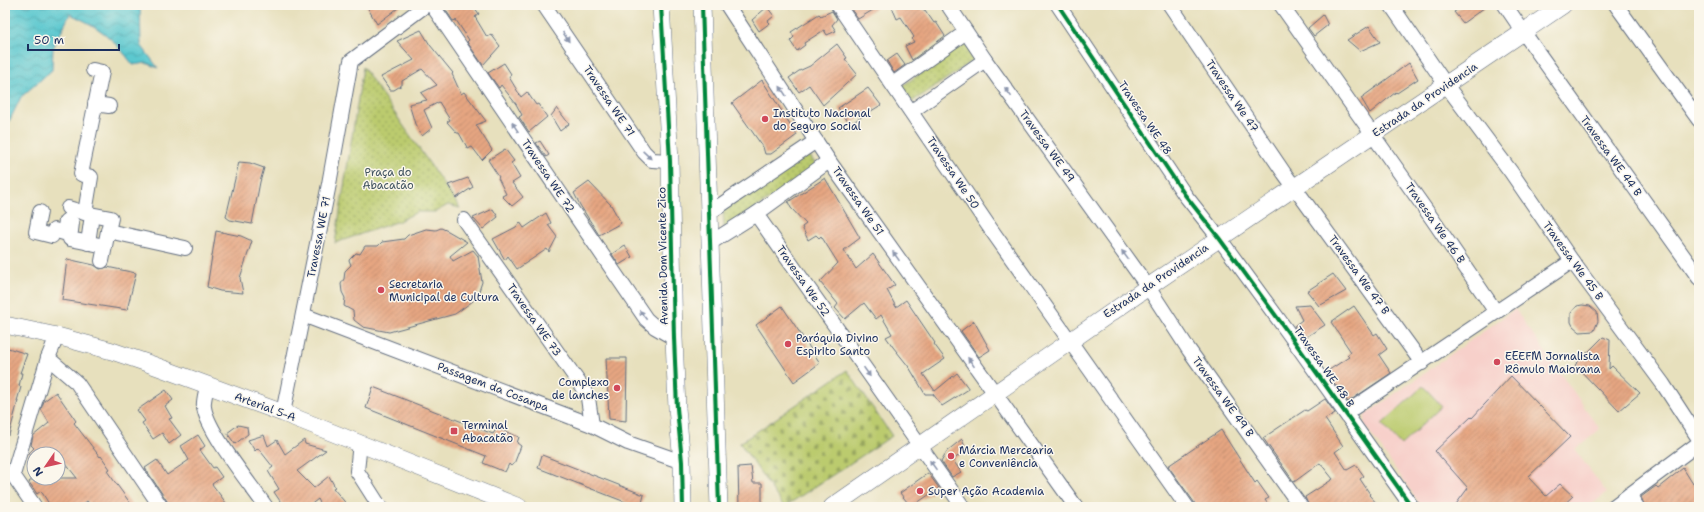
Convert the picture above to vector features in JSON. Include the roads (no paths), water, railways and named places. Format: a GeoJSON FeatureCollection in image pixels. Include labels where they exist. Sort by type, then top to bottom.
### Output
{"type":"FeatureCollection","features":[{"type":"Feature","properties":{"kind":"main road","name":"Avenida Dom Vicente Zico"},"geometry":{"type":"LineString","coordinates":[[661,5],[670,162],[674,338],[677,408],[682,462],[683,507]]}},
{"type":"Feature","properties":{"kind":"main road"},"geometry":{"type":"LineString","coordinates":[[702,5],[719,507]]}},
{"type":"Feature","properties":{"kind":"main road","name":"Estrada da Providencia"},"geometry":{"type":"LineString","coordinates":[[832,507],[850,502],[920,446],[1148,286],[1524,33],[1563,5]]}},
{"type":"Feature","properties":{"kind":"main road","name":"Arterial 5-A"},"geometry":{"type":"LineString","coordinates":[[8,326],[57,336],[112,351],[283,413],[519,507]]}},
{"type":"Feature","properties":{"kind":"street","name":"Travessa WE 71"},"geometry":{"type":"LineString","coordinates":[[283,413],[329,184],[351,60],[426,5]]}},
{"type":"Feature","properties":{"kind":"street","name":"Travessa WE 72"},"geometry":{"type":"LineString","coordinates":[[432,5],[646,319],[655,327],[674,338]]}},
{"type":"Feature","properties":{"kind":"street","name":"Travessa WE 71"},"geometry":{"type":"LineString","coordinates":[[544,5],[644,152],[652,160],[670,162]]}},
{"type":"Feature","properties":{"kind":"street","name":"Travessa We 51"},"geometry":{"type":"LineString","coordinates":[[727,5],[829,161],[1076,507]]}},
{"type":"Feature","properties":{"kind":"street","name":"Travessa We 50"},"geometry":{"type":"LineString","coordinates":[[838,5],[912,111],[990,228],[1187,507]]}},
{"type":"Feature","properties":{"kind":"street","name":"Travessa WE 49"},"geometry":{"type":"LineString","coordinates":[[948,5],[985,60],[1148,286]]}},
{"type":"Feature","properties":{"kind":"street","name":"Travessa We 47"},"geometry":{"type":"LineString","coordinates":[[1170,5],[1280,166],[1296,187]]}},
{"type":"Feature","properties":{"kind":"street","name":"Travessa We 46 B"},"geometry":{"type":"LineString","coordinates":[[1280,5],[1373,134],[1496,312]]}},
{"type":"Feature","properties":{"kind":"street","name":"Travessa We 45 B"},"geometry":{"type":"LineString","coordinates":[[1391,5],[1446,85],[1511,172],[1572,261],[1662,384],[1699,439]]}},
{"type":"Feature","properties":{"kind":"street","name":"Travessa WE 44 B"},"geometry":{"type":"LineString","coordinates":[[1506,5],[1524,33],[1699,278]]}},
{"type":"Feature","properties":{"kind":"street"},"geometry":{"type":"LineString","coordinates":[[1616,5],[1699,120]]}},
{"type":"Feature","properties":{"kind":"street","name":"Travessa WE 48"},"geometry":{"type":"LineString","coordinates":[[1061,6],[1185,195],[1219,238]]}},
{"type":"Feature","properties":{"kind":"street"},"geometry":{"type":"LineString","coordinates":[[893,84],[966,32]]}},
{"type":"Feature","properties":{"kind":"street"},"geometry":{"type":"LineString","coordinates":[[912,111],[985,60]]}},
{"type":"Feature","properties":{"kind":"street"},"geometry":{"type":"LineString","coordinates":[[88,243],[88,214],[91,177],[81,174],[102,72],[93,70]]}},
{"type":"Feature","properties":{"kind":"street"},"geometry":{"type":"LineString","coordinates":[[95,104],[109,106]]}},
{"type":"Feature","properties":{"kind":"street"},"geometry":{"type":"LineString","coordinates":[[709,213],[816,141]]}},
{"type":"Feature","properties":{"kind":"street"},"geometry":{"type":"LineString","coordinates":[[710,243],[756,214],[829,161]]}},
{"type":"Feature","properties":{"kind":"street","name":"Travessa We 47 B"},"geometry":{"type":"LineString","coordinates":[[1296,187],[1422,363]]}},
{"type":"Feature","properties":{"kind":"street"},"geometry":{"type":"LineString","coordinates":[[68,208],[88,214],[111,218],[102,261]]}},
{"type":"Feature","properties":{"kind":"street"},"geometry":{"type":"LineString","coordinates":[[40,212],[36,232],[52,236],[54,230],[64,233],[66,221],[72,223],[70,239],[105,246]]}},
{"type":"Feature","properties":{"kind":"street","name":"Travessa We 52"},"geometry":{"type":"LineString","coordinates":[[756,214],[963,507]]}},
{"type":"Feature","properties":{"kind":"street","name":"Travessa WE 73"},"geometry":{"type":"LineString","coordinates":[[464,220],[582,387],[588,398],[592,425]]}},
{"type":"Feature","properties":{"kind":"street"},"geometry":{"type":"LineString","coordinates":[[108,231],[185,248]]}},
{"type":"Feature","properties":{"kind":"street","name":"Travessa WE 48 B"},"geometry":{"type":"LineString","coordinates":[[1219,238],[1412,507]]}},
{"type":"Feature","properties":{"kind":"street"},"geometry":{"type":"LineString","coordinates":[[1346,413],[1572,261]]}},
{"type":"Feature","properties":{"kind":"street","name":"Travessa WE 49 B"},"geometry":{"type":"LineString","coordinates":[[1148,286],[1189,350],[1301,507]]}},
{"type":"Feature","properties":{"kind":"street","name":"Passagem da Cosanpa"},"geometry":{"type":"LineString","coordinates":[[303,314],[592,425],[628,443],[682,462]]}},
{"type":"Feature","properties":{"kind":"street"},"geometry":{"type":"LineString","coordinates":[[35,507],[13,475],[48,358],[57,336]]}},
{"type":"Feature","properties":{"kind":"street"},"geometry":{"type":"LineString","coordinates":[[48,358],[78,383],[161,507]]}},
{"type":"Feature","properties":{"kind":"street"},"geometry":{"type":"LineString","coordinates":[[207,386],[203,406],[208,419],[218,437],[266,507]]}},
{"type":"Feature","properties":{"kind":"street"},"geometry":{"type":"LineString","coordinates":[[360,443],[357,471],[380,507]]}},
{"type":"Feature","properties":{"kind":"street"},"geometry":{"type":"LineString","coordinates":[[1613,507],[1699,443]]}},
{"type":"Feature","properties":{"kind":"street"},"geometry":{"type":"LineString","coordinates":[[1629,495],[1637,507]]}},
{"type":"Feature","properties":{"kind":"water"},"geometry":{"type":"Polygon","coordinates":[[[5,5],[140,5],[141,45],[158,68],[146,63],[133,65],[106,35],[90,24],[70,14],[53,48],[52,70],[21,97],[5,130],[5,5]]]}},
{"type":"Feature","properties":{"kind":"place","name":"Instituto Nacional do Seguro Social"},"geometry":{"type":"Point","coordinates":[765,119]}},
{"type":"Feature","properties":{"kind":"place","name":"Secretaria Municipal de Cultura"},"geometry":{"type":"Point","coordinates":[381,290]}},
{"type":"Feature","properties":{"kind":"place","name":"Paróquia Divino Espirito Santo"},"geometry":{"type":"Point","coordinates":[788,344]}},
{"type":"Feature","properties":{"kind":"place","name":"EEEFM Jornalista Rômulo Maiorana"},"geometry":{"type":"Point","coordinates":[1497,362]}},
{"type":"Feature","properties":{"kind":"place","name":"Complexo de lanches"},"geometry":{"type":"Point","coordinates":[617,388]}},
{"type":"Feature","properties":{"kind":"place","name":"Terminal Abacatão"},"geometry":{"type":"Point","coordinates":[454,431]}},
{"type":"Feature","properties":{"kind":"place","name":"Márcia Mercearia e Conveniência"},"geometry":{"type":"Point","coordinates":[951,456]}},
{"type":"Feature","properties":{"kind":"place","name":"Super Ação Academia"},"geometry":{"type":"Point","coordinates":[920,491]}},
{"type":"Feature","properties":{"kind":"park label","name":"Praça do Abacatão"},"geometry":{"type":"Point","coordinates":[388,178]}}]}
